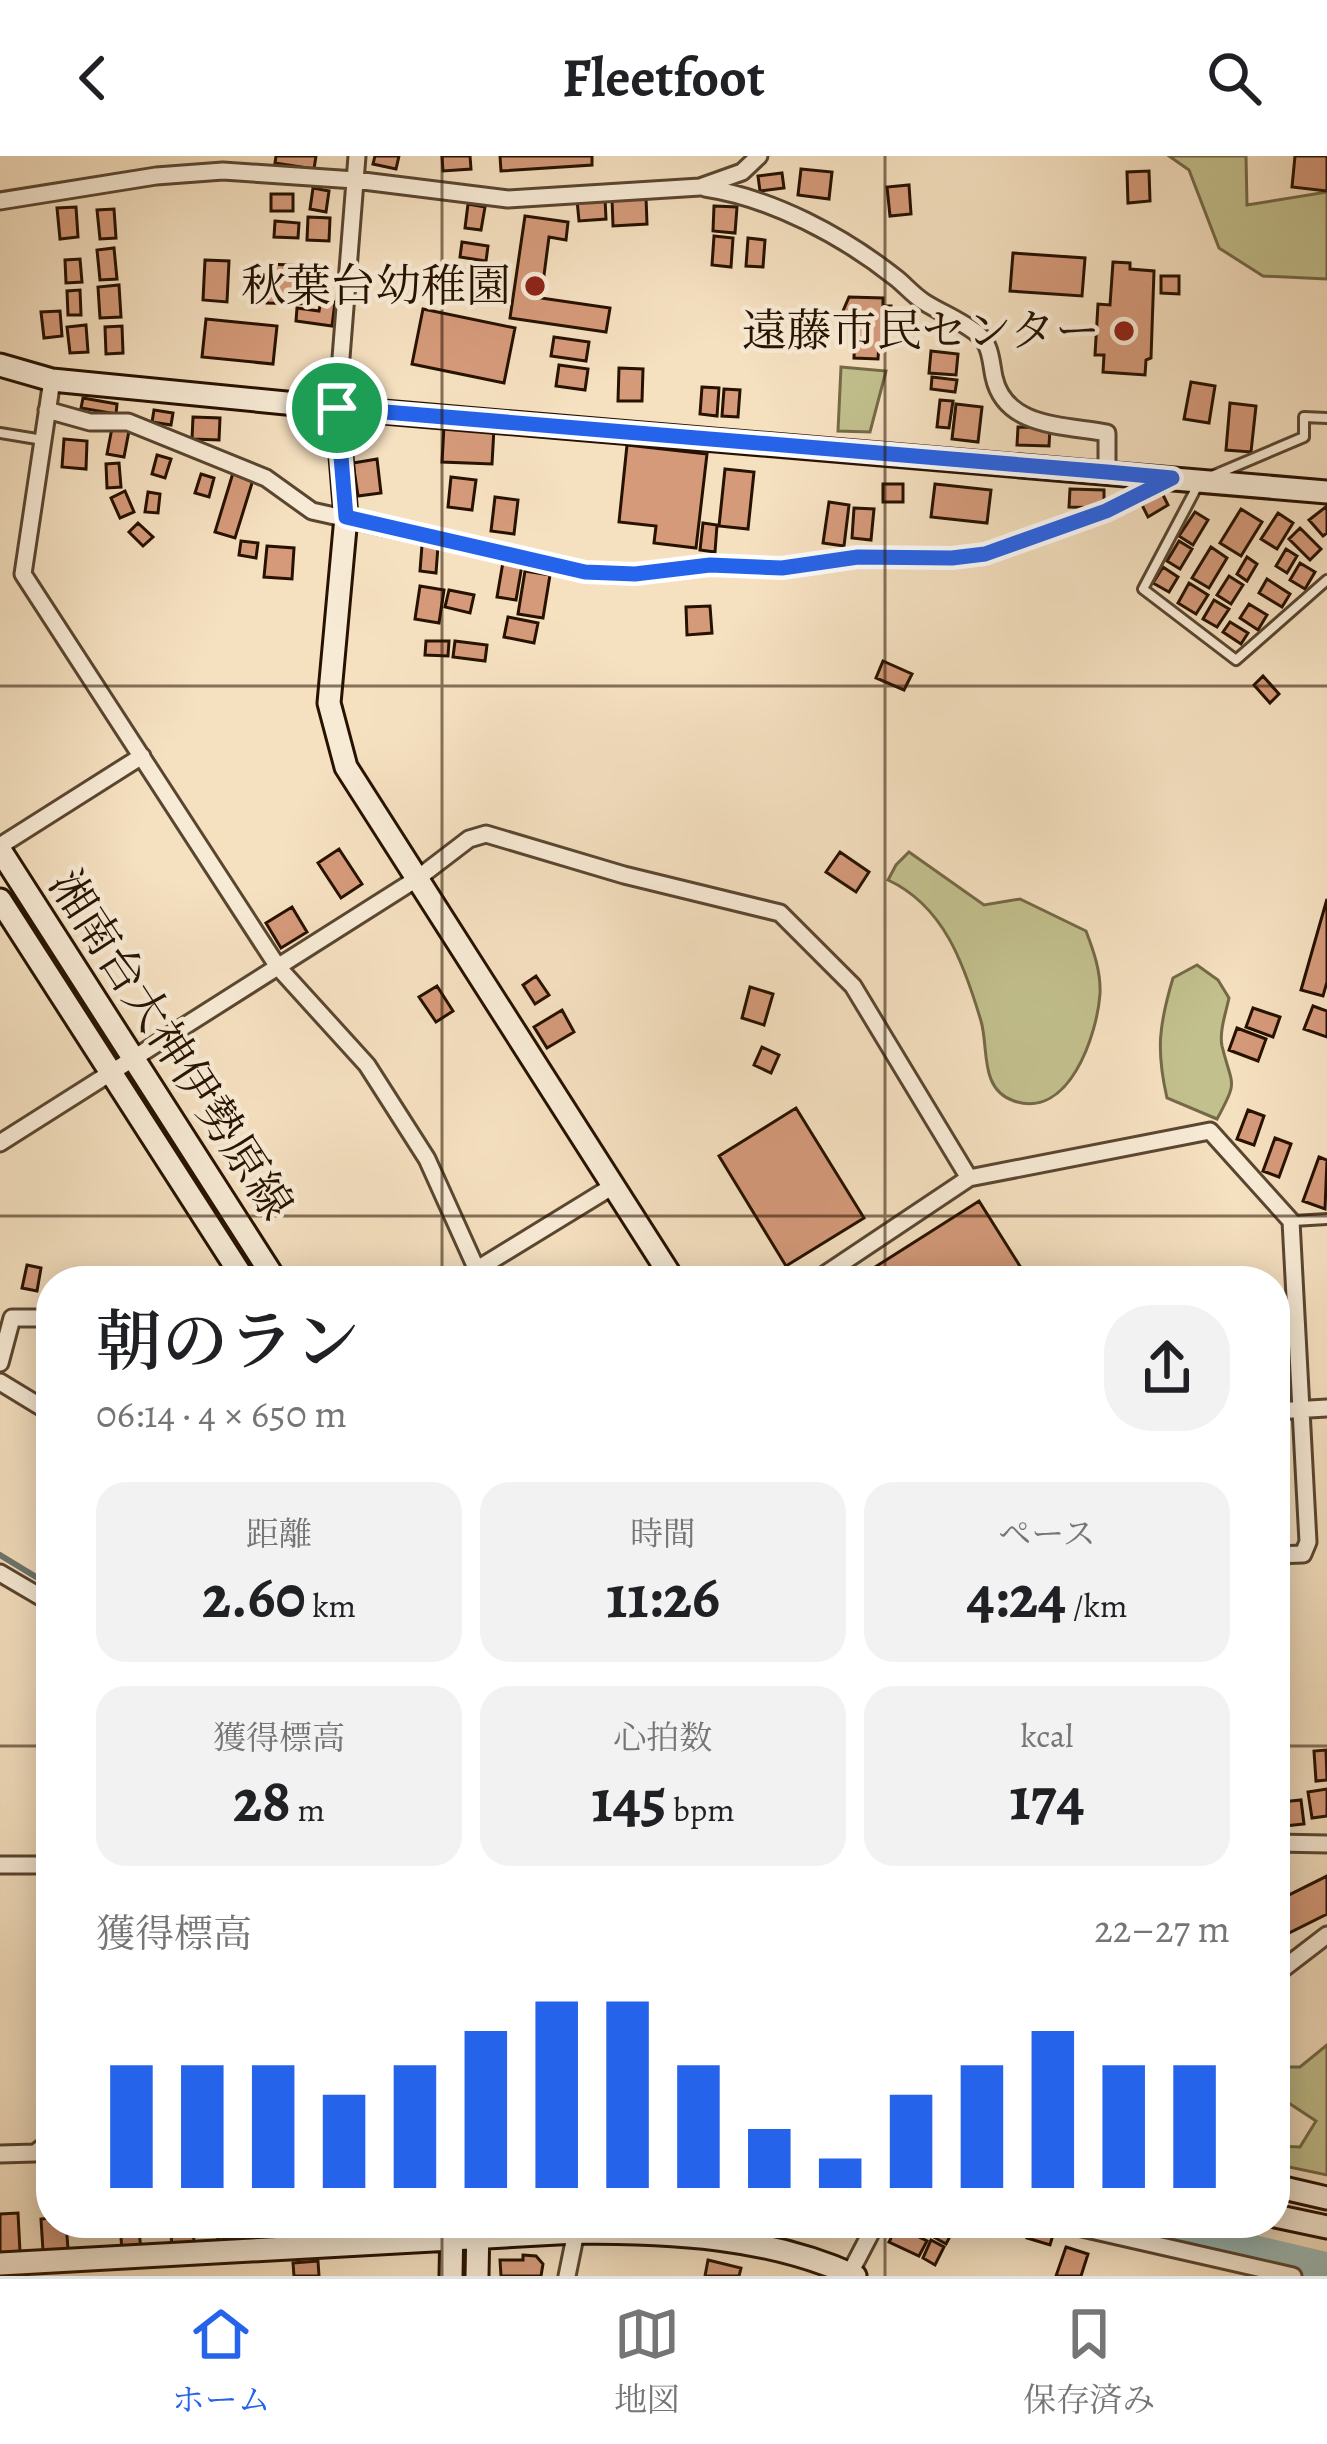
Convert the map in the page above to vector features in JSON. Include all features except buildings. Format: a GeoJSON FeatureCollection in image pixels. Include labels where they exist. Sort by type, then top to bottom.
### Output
{"type":"FeatureCollection","features":[{"type":"Feature","properties":{"kind":"street"},"geometry":{"type":"LineString","coordinates":[[358,156],[337,408],[346,517],[329,704],[346,767],[664,1266]]}},
{"type":"Feature","properties":{"kind":"street"},"geometry":{"type":"LineString","coordinates":[[700,187],[742,172],[759,156]]}},
{"type":"Feature","properties":{"kind":"street"},"geometry":{"type":"LineString","coordinates":[[0,201],[223,164],[508,199],[700,187],[750,198],[851,248],[980,336],[988,347],[998,396],[1009,409],[1022,417],[1107,434],[1107,472]]}},
{"type":"Feature","properties":{"kind":"street"},"geometry":{"type":"LineString","coordinates":[[0,365],[52,380],[337,408],[1327,492]]}},
{"type":"Feature","properties":{"kind":"street"},"geometry":{"type":"LineString","coordinates":[[52,380],[23,574],[278,968],[367,1065],[427,1159],[475,1266]]}},
{"type":"Feature","properties":{"kind":"street"},"geometry":{"type":"LineString","coordinates":[[47,410],[90,422],[128,422],[266,478],[312,511],[585,572],[635,574],[710,565],[782,568],[858,557],[985,554],[1106,511],[1172,478]]}},
{"type":"Feature","properties":{"kind":"street"},"geometry":{"type":"LineString","coordinates":[[0,848],[142,756]]}},
{"type":"Feature","properties":{"kind":"street"},"geometry":{"type":"LineString","coordinates":[[0,1143],[418,878],[469,838],[486,834],[624,875],[780,913],[853,986],[969,1178]]}},
{"type":"Feature","properties":{"kind":"street","name":"湘南台大神伊勢原線"},"geometry":{"type":"LineString","coordinates":[[0,848],[266,1266]]}},
{"type":"Feature","properties":{"kind":"street","name":"湘南台大神伊勢原線"},"geometry":{"type":"LineString","coordinates":[[0,900],[235,1266]]}},
{"type":"Feature","properties":{"kind":"street"},"geometry":{"type":"LineString","coordinates":[[837,1266],[969,1178],[1210,1131],[1291,1221],[1308,1542],[1303,1554],[1290,1555]]}},
{"type":"Feature","properties":{"kind":"street"},"geometry":{"type":"LineString","coordinates":[[493,1266],[613,1186]]}},
{"type":"Feature","properties":{"kind":"street"},"geometry":{"type":"LineString","coordinates":[[0,1363],[12,1318],[36,1318]]}},
{"type":"Feature","properties":{"kind":"street"},"geometry":{"type":"LineString","coordinates":[[0,1382],[36,1404]]}},
{"type":"Feature","properties":{"kind":"street"},"geometry":{"type":"LineString","coordinates":[[1290,1411],[1327,1408]]}},
{"type":"Feature","properties":{"kind":"street"},"geometry":{"type":"LineString","coordinates":[[0,1573],[36,1594]]}},
{"type":"Feature","properties":{"kind":"street"},"geometry":{"type":"LineString","coordinates":[[1290,1843],[1327,1844]]}},
{"type":"Feature","properties":{"kind":"street"},"geometry":{"type":"LineString","coordinates":[[0,1865],[36,1864]]}},
{"type":"Feature","properties":{"kind":"street"},"geometry":{"type":"LineString","coordinates":[[1290,1963],[1327,1934]]}},
{"type":"Feature","properties":{"kind":"street"},"geometry":{"type":"LineString","coordinates":[[0,2154],[36,2152]]}},
{"type":"Feature","properties":{"kind":"street"},"geometry":{"type":"LineString","coordinates":[[1290,2189],[1327,2198]]}},
{"type":"Feature","properties":{"kind":"street"},"geometry":{"type":"LineString","coordinates":[[1290,2219],[1327,2228]]}},
{"type":"Feature","properties":{"kind":"street"},"geometry":{"type":"LineString","coordinates":[[0,2264],[103,2267],[295,2238]]}},
{"type":"Feature","properties":{"kind":"street"},"geometry":{"type":"LineString","coordinates":[[451,2276],[452,2238]]}},
{"type":"Feature","properties":{"kind":"street"},"geometry":{"type":"LineString","coordinates":[[477,2276],[478,2238]]}},
{"type":"Feature","properties":{"kind":"street"},"geometry":{"type":"LineString","coordinates":[[567,2276],[575,2238]]}},
{"type":"Feature","properties":{"kind":"street"},"geometry":{"type":"LineString","coordinates":[[716,2238],[765,2247],[853,2275],[869,2238]]}},
{"type":"Feature","properties":{"kind":"street"},"geometry":{"type":"LineString","coordinates":[[1126,2238],[1293,2276]]}},
{"type":"Feature","properties":{"kind":"lane"},"geometry":{"type":"LineString","coordinates":[[1327,418],[1304,417],[1304,437],[1200,481],[1143,589],[1236,660],[1327,580]]}},
{"type":"Feature","properties":{"kind":"lane"},"geometry":{"type":"LineString","coordinates":[[0,433],[43,440]]}},
{"type":"Feature","properties":{"kind":"lane"},"geometry":{"type":"LineString","coordinates":[[1291,1221],[1327,1220]]}},
{"type":"Feature","properties":{"kind":"shaded area"},"geometry":{"type":"Polygon","coordinates":[[[1169,156],[1246,156],[1247,205],[1327,192],[1327,279],[1263,276],[1219,248],[1189,170],[1169,156]]]}},
{"type":"Feature","properties":{"kind":"shaded area"},"geometry":{"type":"Polygon","coordinates":[[[841,367],[886,371],[870,432],[838,431],[841,367]]]}},
{"type":"Feature","properties":{"kind":"shaded area"},"geometry":{"type":"Polygon","coordinates":[[[909,852],[984,905],[1020,899],[1086,931],[1099,978],[1098,1011],[1076,1070],[1050,1098],[1033,1104],[1014,1101],[995,1087],[959,958],[924,905],[888,880],[909,852]]]}},
{"type":"Feature","properties":{"kind":"shaded area"},"geometry":{"type":"Polygon","coordinates":[[[1197,965],[1218,980],[1229,998],[1221,1040],[1231,1089],[1217,1119],[1167,1098],[1161,1066],[1162,1024],[1173,978],[1197,965]]]}},
{"type":"Feature","properties":{"kind":"shaded area"},"geometry":{"type":"Polygon","coordinates":[[[1327,2045],[1327,2175],[1290,2167],[1290,2147],[1300,2147],[1316,2121],[1290,2104],[1290,2067],[1300,2067],[1327,2045]]]}},
{"type":"Feature","properties":{"kind":"waterway"},"geometry":{"type":"LineString","coordinates":[[0,1555],[36,1577]]}},
{"type":"Feature","properties":{"kind":"waterway"},"geometry":{"type":"LineString","coordinates":[[1196,2238],[1327,2269]]}},
{"type":"Feature","properties":{"kind":"place","name":"秋葉台幼稚園"},"geometry":{"type":"Point","coordinates":[535,286]}},
{"type":"Feature","properties":{"kind":"place","name":"遠藤市民センター"},"geometry":{"type":"Point","coordinates":[1124,331]}},
{"type":"Feature","properties":{"kind":"route"},"geometry":{"type":"LineString","coordinates":[[337,408],[1172,478],[1106,511],[985,554],[858,557],[782,568],[710,565],[635,574],[585,572],[346,517],[337,408]]}}]}
